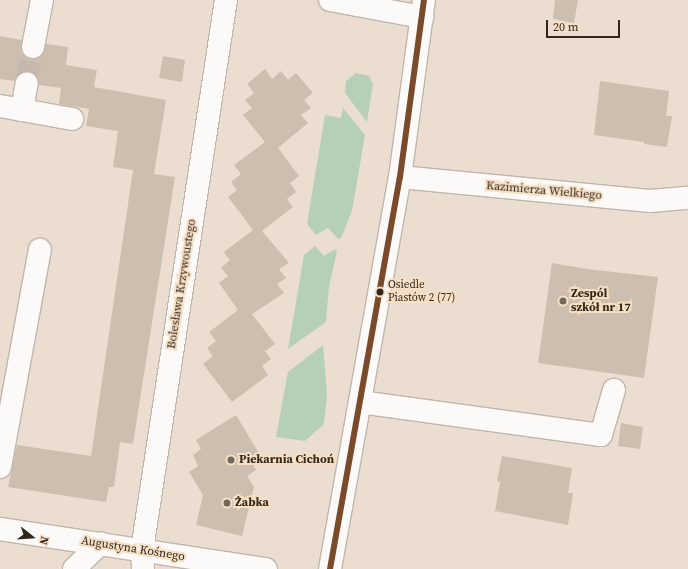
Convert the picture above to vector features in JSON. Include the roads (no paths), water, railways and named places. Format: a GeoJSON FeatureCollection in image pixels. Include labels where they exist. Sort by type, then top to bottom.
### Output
{"type":"FeatureCollection","features":[{"type":"Feature","properties":{"kind":"street"},"geometry":{"type":"LineString","coordinates":[[33,47],[42,0]]}},
{"type":"Feature","properties":{"kind":"street","name":"Bolesława Krzywoustego"},"geometry":{"type":"LineString","coordinates":[[142,560],[226,0]]}},
{"type":"Feature","properties":{"kind":"street"},"geometry":{"type":"LineString","coordinates":[[330,0],[423,9],[400,177],[330,569]]}},
{"type":"Feature","properties":{"kind":"street"},"geometry":{"type":"LineString","coordinates":[[22,110],[27,83]]}},
{"type":"Feature","properties":{"kind":"street"},"geometry":{"type":"LineString","coordinates":[[0,106],[72,119]]}},
{"type":"Feature","properties":{"kind":"street","name":"Kazimierza Wielkiego"},"geometry":{"type":"LineString","coordinates":[[400,177],[650,201],[688,198]]}},
{"type":"Feature","properties":{"kind":"street"},"geometry":{"type":"LineString","coordinates":[[0,467],[40,250]]}},
{"type":"Feature","properties":{"kind":"street"},"geometry":{"type":"LineString","coordinates":[[360,402],[601,435],[614,390]]}},
{"type":"Feature","properties":{"kind":"street","name":"Augustyna Kośnego"},"geometry":{"type":"LineString","coordinates":[[0,529],[101,543],[142,560],[266,569]]}},
{"type":"Feature","properties":{"kind":"street"},"geometry":{"type":"LineString","coordinates":[[74,569],[101,543]]}},
{"type":"Feature","properties":{"kind":"tunnel"},"geometry":{"type":"LineString","coordinates":[[27,83],[33,47]]}},
{"type":"Feature","properties":{"kind":"place","name":"Osiedle Piastów 2 (77)"},"geometry":{"type":"Point","coordinates":[380,292]}},
{"type":"Feature","properties":{"kind":"place","name":"Zespól szkół nr 17"},"geometry":{"type":"Point","coordinates":[563,301]}},
{"type":"Feature","properties":{"kind":"place","name":"Piekarnia Cichoń"},"geometry":{"type":"Point","coordinates":[231,460]}},
{"type":"Feature","properties":{"kind":"place","name":"Żabka"},"geometry":{"type":"Point","coordinates":[227,503]}}]}
